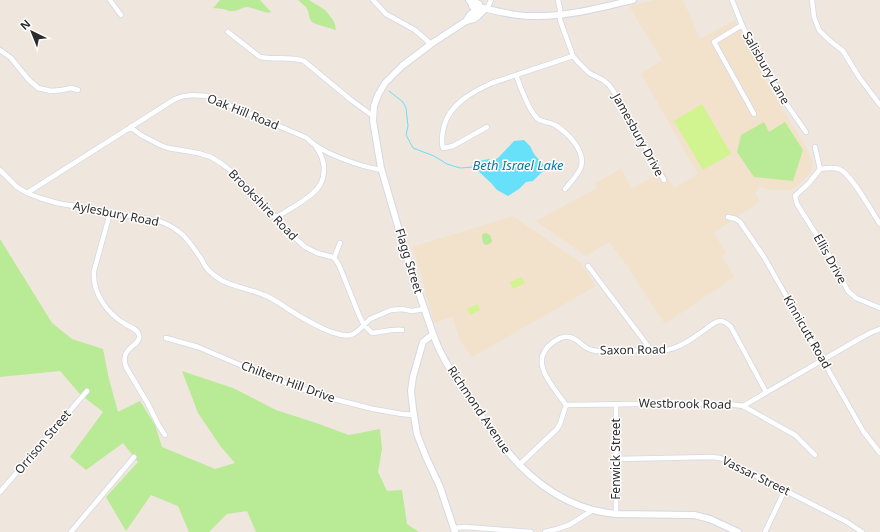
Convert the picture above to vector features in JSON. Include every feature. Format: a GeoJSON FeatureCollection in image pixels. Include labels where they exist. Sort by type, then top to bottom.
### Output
{"type":"FeatureCollection","features":[{"type":"Feature","properties":{"kind":"street"},"geometry":{"type":"LineString","coordinates":[[110,0],[121,15]]}},
{"type":"Feature","properties":{"kind":"street"},"geometry":{"type":"LineString","coordinates":[[373,0],[386,14],[415,30],[431,44]]}},
{"type":"Feature","properties":{"kind":"street"},"geometry":{"type":"LineString","coordinates":[[484,8],[491,0]]}},
{"type":"Feature","properties":{"kind":"street","name":"Jamesbury Drive"},"geometry":{"type":"LineString","coordinates":[[558,0],[560,20],[573,56],[589,73],[603,80],[609,85],[664,180]]}},
{"type":"Feature","properties":{"kind":"street"},"geometry":{"type":"LineString","coordinates":[[470,1],[472,6],[476,9],[484,8],[529,16],[560,14],[600,8],[633,0]]}},
{"type":"Feature","properties":{"kind":"street","name":"Salisbury Lane"},"geometry":{"type":"LineString","coordinates":[[732,0],[750,43],[783,99],[806,132]]}},
{"type":"Feature","properties":{"kind":"street"},"geometry":{"type":"LineString","coordinates":[[812,0],[814,18],[819,30],[843,51],[859,77],[880,105]]}},
{"type":"Feature","properties":{"kind":"street","name":"Flagg Street"},"geometry":{"type":"LineString","coordinates":[[432,334],[408,261],[382,170],[373,116],[374,106],[384,83],[402,66],[431,44],[466,21],[470,15],[484,8]]}},
{"type":"Feature","properties":{"kind":"street"},"geometry":{"type":"LineString","coordinates":[[742,25],[714,42],[754,114]]}},
{"type":"Feature","properties":{"kind":"street"},"geometry":{"type":"LineString","coordinates":[[228,32],[260,57],[298,59],[304,61],[351,100],[373,116]]}},
{"type":"Feature","properties":{"kind":"street"},"geometry":{"type":"LineString","coordinates":[[0,50],[11,58],[28,79],[38,88],[51,91],[71,88],[78,90]]}},
{"type":"Feature","properties":{"kind":"street"},"geometry":{"type":"LineString","coordinates":[[487,127],[453,146],[443,148],[441,139],[449,114],[462,100],[480,88],[492,83],[573,56]]}},
{"type":"Feature","properties":{"kind":"street"},"geometry":{"type":"LineString","coordinates":[[516,75],[528,105],[533,113],[538,119],[551,123],[564,131],[573,141],[579,152],[582,162],[580,169],[565,189]]}},
{"type":"Feature","properties":{"kind":"street","name":"Oak Hill Road"},"geometry":{"type":"LineString","coordinates":[[27,193],[175,99],[186,95],[207,96],[305,137],[330,153],[373,169],[382,170]]}},
{"type":"Feature","properties":{"kind":"street","name":"Brookshire Road"},"geometry":{"type":"LineString","coordinates":[[130,127],[141,135],[160,145],[168,148],[198,153],[211,157],[222,164],[244,183],[305,247],[317,253],[334,258]]}},
{"type":"Feature","properties":{"kind":"street"},"geometry":{"type":"LineString","coordinates":[[276,218],[307,198],[317,190],[321,183],[324,174],[323,161],[314,144]]}},
{"type":"Feature","properties":{"kind":"street"},"geometry":{"type":"LineString","coordinates":[[815,147],[820,169],[836,168],[843,170],[851,178],[880,224]]}},
{"type":"Feature","properties":{"kind":"street","name":"Ellis Drive"},"geometry":{"type":"LineString","coordinates":[[820,169],[809,183],[794,196],[797,204],[831,258],[848,291],[856,298],[880,308]]}},
{"type":"Feature","properties":{"kind":"street","name":"Aylesbury Road"},"geometry":{"type":"LineString","coordinates":[[0,170],[17,187],[40,198],[57,203],[159,222],[173,227],[185,236],[209,271],[218,278],[228,283],[265,295],[309,321],[328,330],[348,336],[356,333],[364,325]]}},
{"type":"Feature","properties":{"kind":"street"},"geometry":{"type":"LineString","coordinates":[[110,213],[94,271],[96,289],[101,301],[111,313],[138,332],[138,341],[128,350],[124,358],[124,362],[165,435]]}},
{"type":"Feature","properties":{"kind":"street","name":"Kinnicutt Road"},"geometry":{"type":"LineString","coordinates":[[728,217],[736,219],[740,222],[760,250],[863,431],[880,453]]}},
{"type":"Feature","properties":{"kind":"street"},"geometry":{"type":"LineString","coordinates":[[340,243],[334,258],[339,265],[364,325],[372,333],[387,330],[402,330]]}},
{"type":"Feature","properties":{"kind":"street"},"geometry":{"type":"LineString","coordinates":[[588,266],[651,350]]}},
{"type":"Feature","properties":{"kind":"street"},"geometry":{"type":"LineString","coordinates":[[364,325],[370,319],[391,310],[402,308],[412,311],[424,309]]}},
{"type":"Feature","properties":{"kind":"street","name":"Saxon Road"},"geometry":{"type":"LineString","coordinates":[[566,405],[545,376],[541,365],[545,350],[554,341],[562,337],[568,337],[575,339],[587,348],[596,351],[666,350],[674,349],[680,346],[715,323],[721,321],[729,325],[766,392]]}},
{"type":"Feature","properties":{"kind":"street","name":"Westbrook Road"},"geometry":{"type":"LineString","coordinates":[[566,405],[729,404],[743,406],[880,329]]}},
{"type":"Feature","properties":{"kind":"street"},"geometry":{"type":"LineString","coordinates":[[432,334],[423,342],[413,377],[411,391],[417,434],[440,487],[454,530],[465,526],[531,532]]}},
{"type":"Feature","properties":{"kind":"street","name":"Richmond Avenue"},"geometry":{"type":"LineString","coordinates":[[432,334],[442,354],[468,396],[503,446],[519,465],[548,490],[576,504],[604,513],[694,515],[710,519],[738,532]]}},
{"type":"Feature","properties":{"kind":"street","name":"Chiltern Hill Drive"},"geometry":{"type":"LineString","coordinates":[[166,338],[198,347],[252,370],[322,396],[373,409],[414,415]]}},
{"type":"Feature","properties":{"kind":"street","name":"Orrison Street"},"geometry":{"type":"LineString","coordinates":[[0,492],[86,391]]}},
{"type":"Feature","properties":{"kind":"street","name":"Fenwick Street"},"geometry":{"type":"LineString","coordinates":[[616,404],[616,514]]}},
{"type":"Feature","properties":{"kind":"street"},"geometry":{"type":"LineString","coordinates":[[519,465],[558,429],[566,405]]}},
{"type":"Feature","properties":{"kind":"street"},"geometry":{"type":"LineString","coordinates":[[743,406],[795,435],[815,455]]}},
{"type":"Feature","properties":{"kind":"street"},"geometry":{"type":"LineString","coordinates":[[71,532],[134,458]]}},
{"type":"Feature","properties":{"kind":"street","name":"Vassar Street"},"geometry":{"type":"LineString","coordinates":[[616,459],[716,458],[729,462],[785,490],[847,522],[862,532]]}},
{"type":"Feature","properties":{"kind":"street"},"geometry":{"type":"LineString","coordinates":[[765,532],[785,490]]}},
{"type":"Feature","properties":{"kind":"street"},"geometry":{"type":"LineString","coordinates":[[545,532],[569,525],[593,510]]}},
{"type":"Feature","properties":{"kind":"shaded area"},"geometry":{"type":"Polygon","coordinates":[[[655,0],[683,0],[700,39],[735,20],[756,56],[763,77],[806,147],[813,163],[811,172],[798,185],[790,190],[769,190],[759,186],[755,194],[760,201],[714,233],[726,253],[722,256],[734,277],[665,324],[628,267],[609,242],[586,256],[536,221],[597,188],[595,183],[621,169],[632,188],[655,176],[654,172],[662,168],[674,188],[698,174],[641,74],[662,60],[629,6],[655,0]]]}},
{"type":"Feature","properties":{"kind":"shaded area"},"geometry":{"type":"Polygon","coordinates":[[[513,216],[581,263],[596,286],[472,357],[461,342],[452,317],[434,323],[421,273],[412,247],[513,216]]]}},
{"type":"Feature","properties":{"kind":"green space"},"geometry":{"type":"Polygon","coordinates":[[[220,0],[260,0],[271,12],[268,13],[248,7],[235,11],[213,8],[220,0]]]}},
{"type":"Feature","properties":{"kind":"green space"},"geometry":{"type":"Polygon","coordinates":[[[298,0],[309,0],[325,10],[333,20],[336,30],[312,22],[306,7],[298,0]]]}},
{"type":"Feature","properties":{"kind":"green space"},"geometry":{"type":"Polygon","coordinates":[[[702,104],[731,154],[703,170],[674,121],[702,104]]]}},
{"type":"Feature","properties":{"kind":"green space"},"geometry":{"type":"Polygon","coordinates":[[[764,122],[769,132],[785,122],[803,150],[793,181],[754,177],[737,152],[741,135],[764,122]]]}},
{"type":"Feature","properties":{"kind":"green space"},"geometry":{"type":"Polygon","coordinates":[[[486,233],[490,235],[492,240],[491,243],[486,245],[483,243],[482,234],[486,233]]]}},
{"type":"Feature","properties":{"kind":"green space"},"geometry":{"type":"Polygon","coordinates":[[[0,239],[52,323],[72,339],[103,349],[118,412],[140,401],[155,425],[162,447],[215,469],[235,463],[221,447],[198,413],[182,371],[233,388],[276,410],[349,435],[380,429],[382,449],[378,472],[387,491],[402,490],[407,524],[419,532],[256,532],[247,511],[227,514],[209,532],[189,532],[178,506],[151,495],[126,531],[106,497],[138,462],[123,443],[86,470],[70,457],[103,412],[80,394],[60,371],[0,377],[0,239]]]}},
{"type":"Feature","properties":{"kind":"green space"},"geometry":{"type":"Polygon","coordinates":[[[522,277],[525,283],[513,289],[510,282],[522,277]]]}},
{"type":"Feature","properties":{"kind":"green space"},"geometry":{"type":"Polygon","coordinates":[[[477,304],[480,310],[470,315],[467,309],[477,304]]]}},
{"type":"Feature","properties":{"kind":"water","name":"Beth Israel Lake"},"geometry":{"type":"Polygon","coordinates":[[[524,140],[547,169],[533,181],[526,182],[519,189],[508,196],[497,190],[474,167],[478,161],[489,159],[492,162],[499,157],[514,141],[524,140]]]}},
{"type":"Feature","properties":{"kind":"waterway"},"geometry":{"type":"LineString","coordinates":[[389,91],[403,102],[406,108],[408,126],[406,135],[413,148],[434,156],[447,164],[460,168],[474,167]]}}]}
